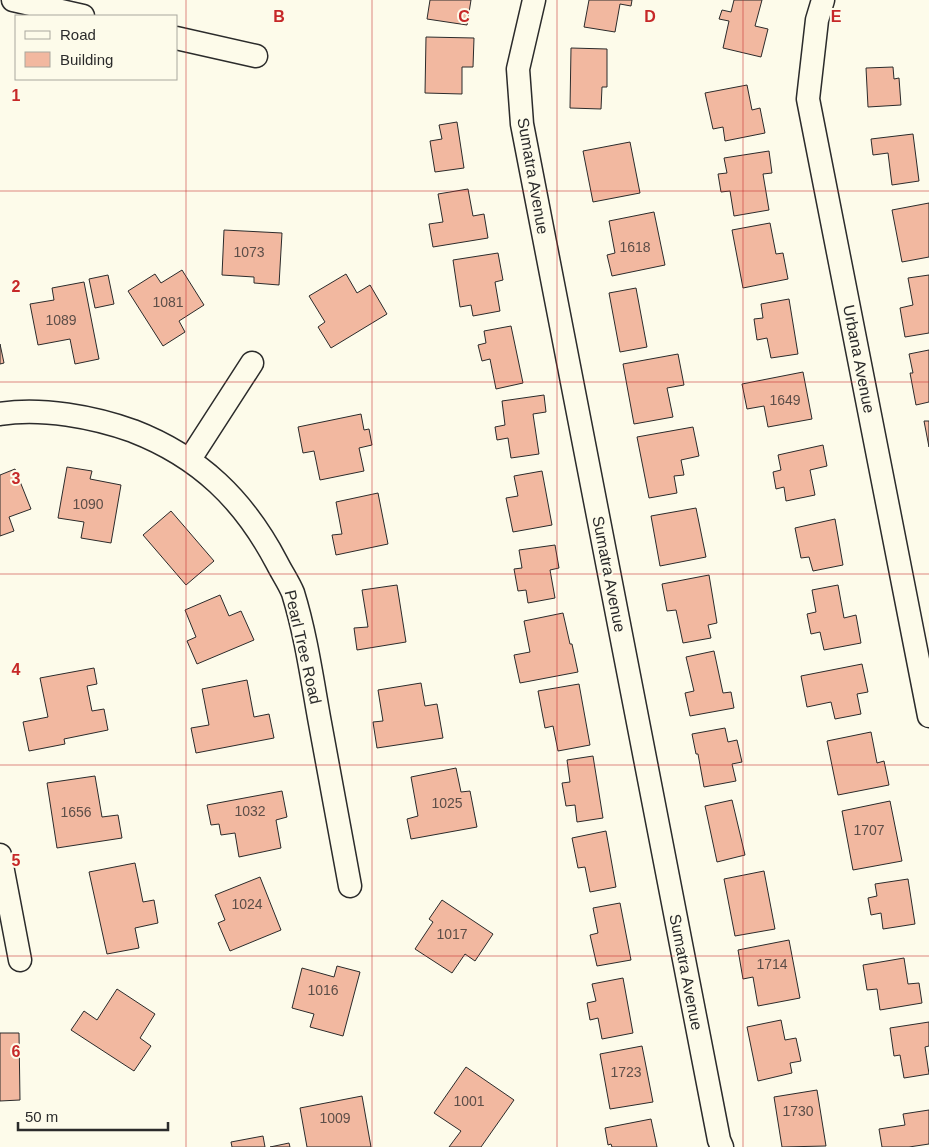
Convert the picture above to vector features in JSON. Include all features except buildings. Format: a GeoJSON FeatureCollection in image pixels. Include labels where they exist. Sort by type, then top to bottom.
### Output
{"type":"FeatureCollection","features":[{"type":"Feature","properties":{"kind":"street"},"geometry":{"type":"LineString","coordinates":[[13,0],[79,15]]}},
{"type":"Feature","properties":{"kind":"street","name":"Sumatra Avenue"},"geometry":{"type":"LineString","coordinates":[[534,0],[518,69],[522,124],[717,1131],[722,1147]]}},
{"type":"Feature","properties":{"kind":"street","name":"Urbana Avenue"},"geometry":{"type":"LineString","coordinates":[[823,0],[817,20],[808,99],[929,716]]}},
{"type":"Feature","properties":{"kind":"street"},"geometry":{"type":"LineString","coordinates":[[178,38],[256,56]]}},
{"type":"Feature","properties":{"kind":"street"},"geometry":{"type":"LineString","coordinates":[[190,459],[252,363]]}},
{"type":"Feature","properties":{"kind":"street","name":"Pearl Tree Road"},"geometry":{"type":"LineString","coordinates":[[0,414],[15,412],[56,413],[114,424],[156,440],[190,459],[224,487],[264,538],[292,592],[307,649],[350,886]]}},
{"type":"Feature","properties":{"kind":"street"},"geometry":{"type":"LineString","coordinates":[[0,854],[20,960]]}}]}
